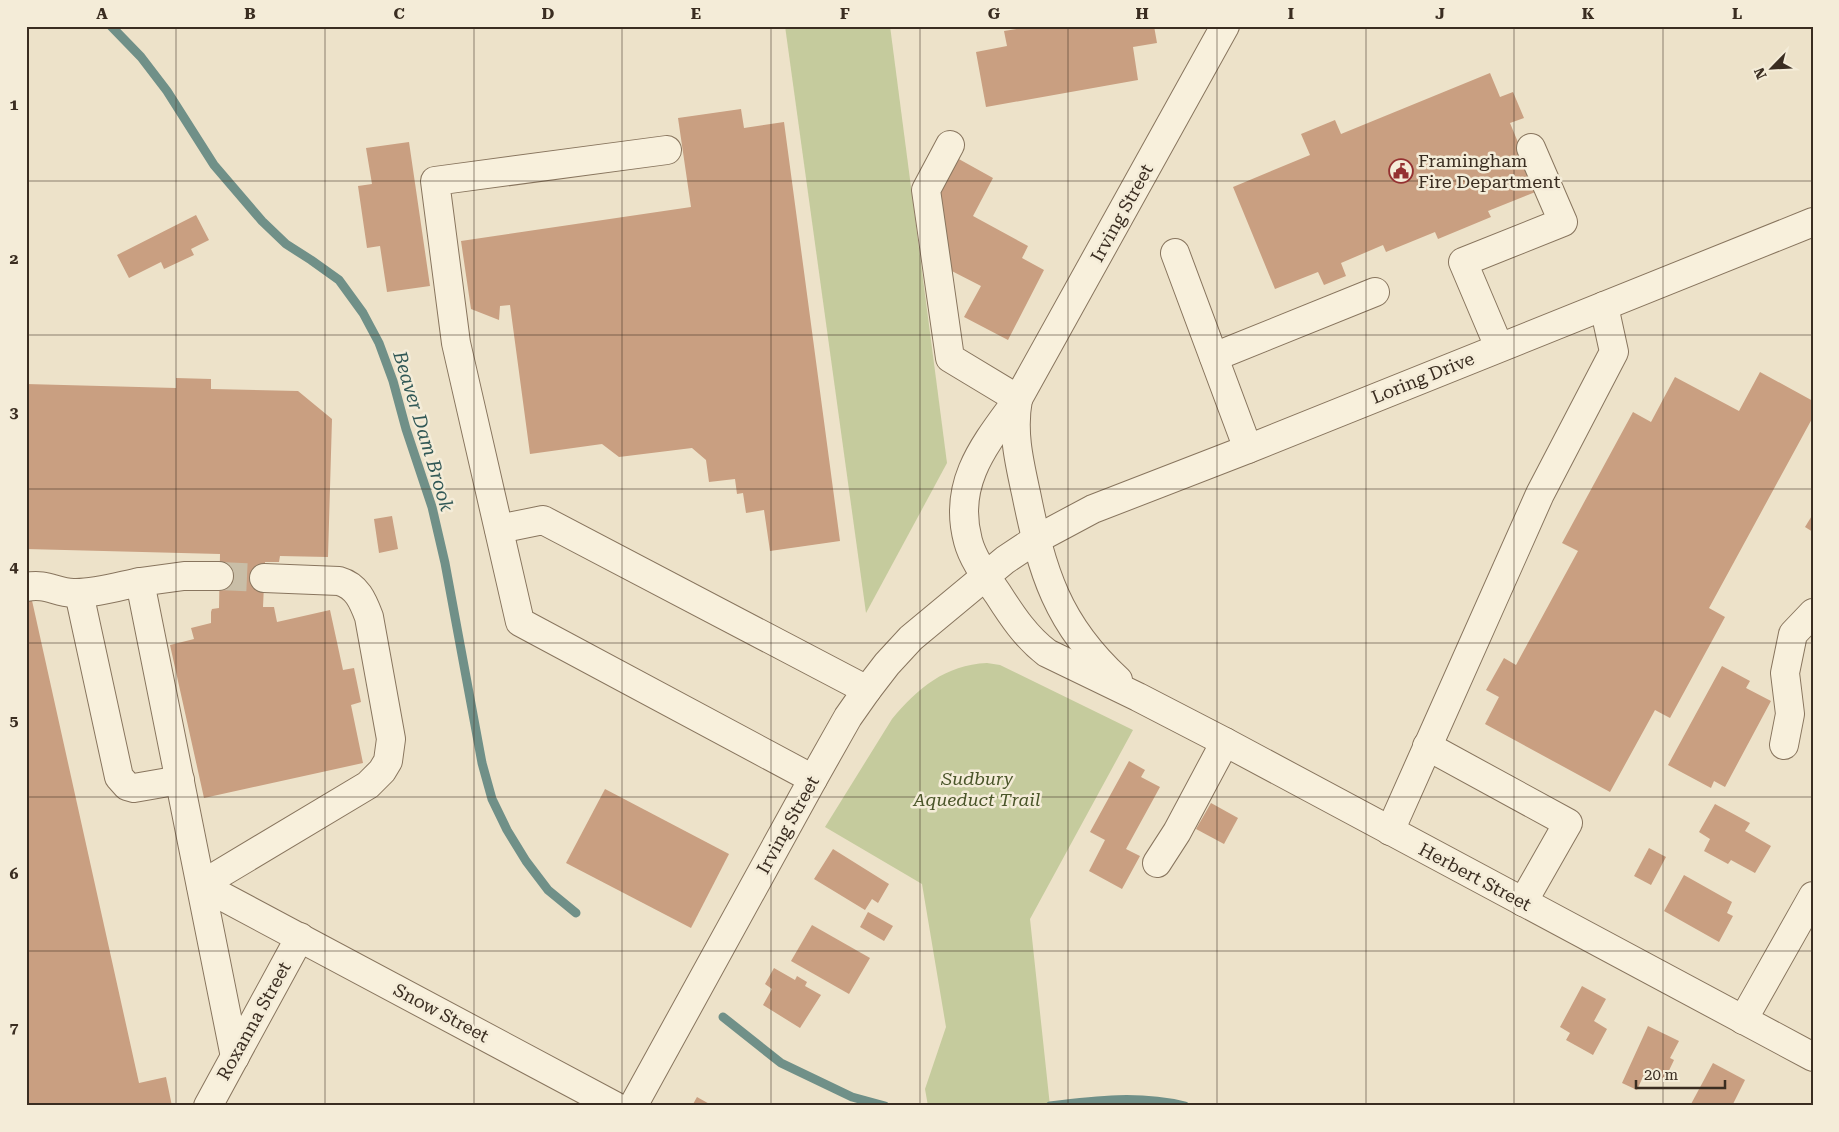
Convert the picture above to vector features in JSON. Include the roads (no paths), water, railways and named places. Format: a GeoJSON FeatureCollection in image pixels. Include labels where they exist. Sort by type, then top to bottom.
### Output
{"type":"FeatureCollection","features":[{"type":"Feature","properties":{"kind":"street","name":"Irving Street"},"geometry":{"type":"LineString","coordinates":[[985,576],[968,542],[964,517],[965,491],[968,478],[979,454],[1018,399],[1225,26]]}},
{"type":"Feature","properties":{"kind":"street"},"geometry":{"type":"LineString","coordinates":[[950,145],[926,190],[950,358],[1018,399]]}},
{"type":"Feature","properties":{"kind":"street"},"geometry":{"type":"LineString","coordinates":[[1498,348],[1463,262],[1563,222],[1531,148]]}},
{"type":"Feature","properties":{"kind":"street"},"geometry":{"type":"LineString","coordinates":[[667,150],[435,181],[456,343],[520,622],[813,779]]}},
{"type":"Feature","properties":{"kind":"street","name":"Loring Drive"},"geometry":{"type":"LineString","coordinates":[[1035,540],[1093,510],[1813,222]]}},
{"type":"Feature","properties":{"kind":"street"},"geometry":{"type":"LineString","coordinates":[[1175,253],[1248,449]]}},
{"type":"Feature","properties":{"kind":"street"},"geometry":{"type":"LineString","coordinates":[[1214,358],[1374,292]]}},
{"type":"Feature","properties":{"kind":"street"},"geometry":{"type":"LineString","coordinates":[[1390,831],[1540,494],[1614,352],[1604,306]]}},
{"type":"Feature","properties":{"kind":"street","name":"Irving Street"},"geometry":{"type":"LineString","coordinates":[[633,1106],[813,779],[848,717],[867,690],[905,645],[985,576],[1035,540],[1016,443],[1015,415],[1018,399]]}},
{"type":"Feature","properties":{"kind":"street"},"geometry":{"type":"LineString","coordinates":[[499,529],[543,520],[867,690]]}},
{"type":"Feature","properties":{"kind":"street","name":"Herbert Street"},"geometry":{"type":"LineString","coordinates":[[1035,540],[1050,585],[1075,631],[1109,672],[1138,697]]}},
{"type":"Feature","properties":{"kind":"street"},"geometry":{"type":"LineString","coordinates":[[26,587],[40,585],[66,592],[80,593],[184,576],[219,576]]}},
{"type":"Feature","properties":{"kind":"street","name":"Herbert Street"},"geometry":{"type":"LineString","coordinates":[[985,576],[1018,624],[1037,645],[1059,660],[1138,697],[1225,742],[1813,1057]]}},
{"type":"Feature","properties":{"kind":"street"},"geometry":{"type":"LineString","coordinates":[[201,886],[368,785],[382,771],[388,761],[391,750],[390,727],[369,617],[355,588],[340,581],[264,578]]}},
{"type":"Feature","properties":{"kind":"street"},"geometry":{"type":"LineString","coordinates":[[140,582],[234,1057]]}},
{"type":"Feature","properties":{"kind":"street"},"geometry":{"type":"LineString","coordinates":[[80,593],[119,777],[122,782],[134,788],[182,792]]}},
{"type":"Feature","properties":{"kind":"street"},"geometry":{"type":"LineString","coordinates":[[1784,746],[1790,714],[1785,673],[1793,634],[1813,613]]}},
{"type":"Feature","properties":{"kind":"street"},"geometry":{"type":"LineString","coordinates":[[1157,863],[1177,832],[1225,742]]}},
{"type":"Feature","properties":{"kind":"street"},"geometry":{"type":"LineString","coordinates":[[1427,746],[1568,823],[1523,902]]}},
{"type":"Feature","properties":{"kind":"street","name":"Snow Street"},"geometry":{"type":"LineString","coordinates":[[201,886],[615,1106]]}},
{"type":"Feature","properties":{"kind":"street"},"geometry":{"type":"LineString","coordinates":[[1743,1020],[1813,896]]}},
{"type":"Feature","properties":{"kind":"street","name":"Roxanna Street"},"geometry":{"type":"LineString","coordinates":[[208,1106],[300,937]]}},
{"type":"Feature","properties":{"kind":"waterway","name":"Beaver Dam Brook"},"geometry":{"type":"LineString","coordinates":[[111,26],[141,57],[167,91],[214,165],[262,221],[286,244],[339,280],[363,313],[379,343],[393,381],[406,429],[432,507],[445,563],[482,763],[492,799],[507,830],[526,861],[548,890],[576,913]]}},
{"type":"Feature","properties":{"kind":"waterway","name":"Beaver Dam Brook"},"geometry":{"type":"LineString","coordinates":[[723,1017],[781,1063],[852,1097],[885,1106]]}},
{"type":"Feature","properties":{"kind":"waterway","name":"Beaver Dam Brook"},"geometry":{"type":"LineString","coordinates":[[1050,1106],[1101,1100],[1151,1101],[1185,1106]]}},
{"type":"Feature","properties":{"kind":"tunnel"},"geometry":{"type":"LineString","coordinates":[[219,576],[264,578]]}},
{"type":"Feature","properties":{"kind":"place","name":"Framingham Fire Department"},"geometry":{"type":"Point","coordinates":[1401,171]}},
{"type":"Feature","properties":{"kind":"park label","name":"Sudbury Aqueduct Trail"},"geometry":{"type":"Point","coordinates":[977,790]}}]}
